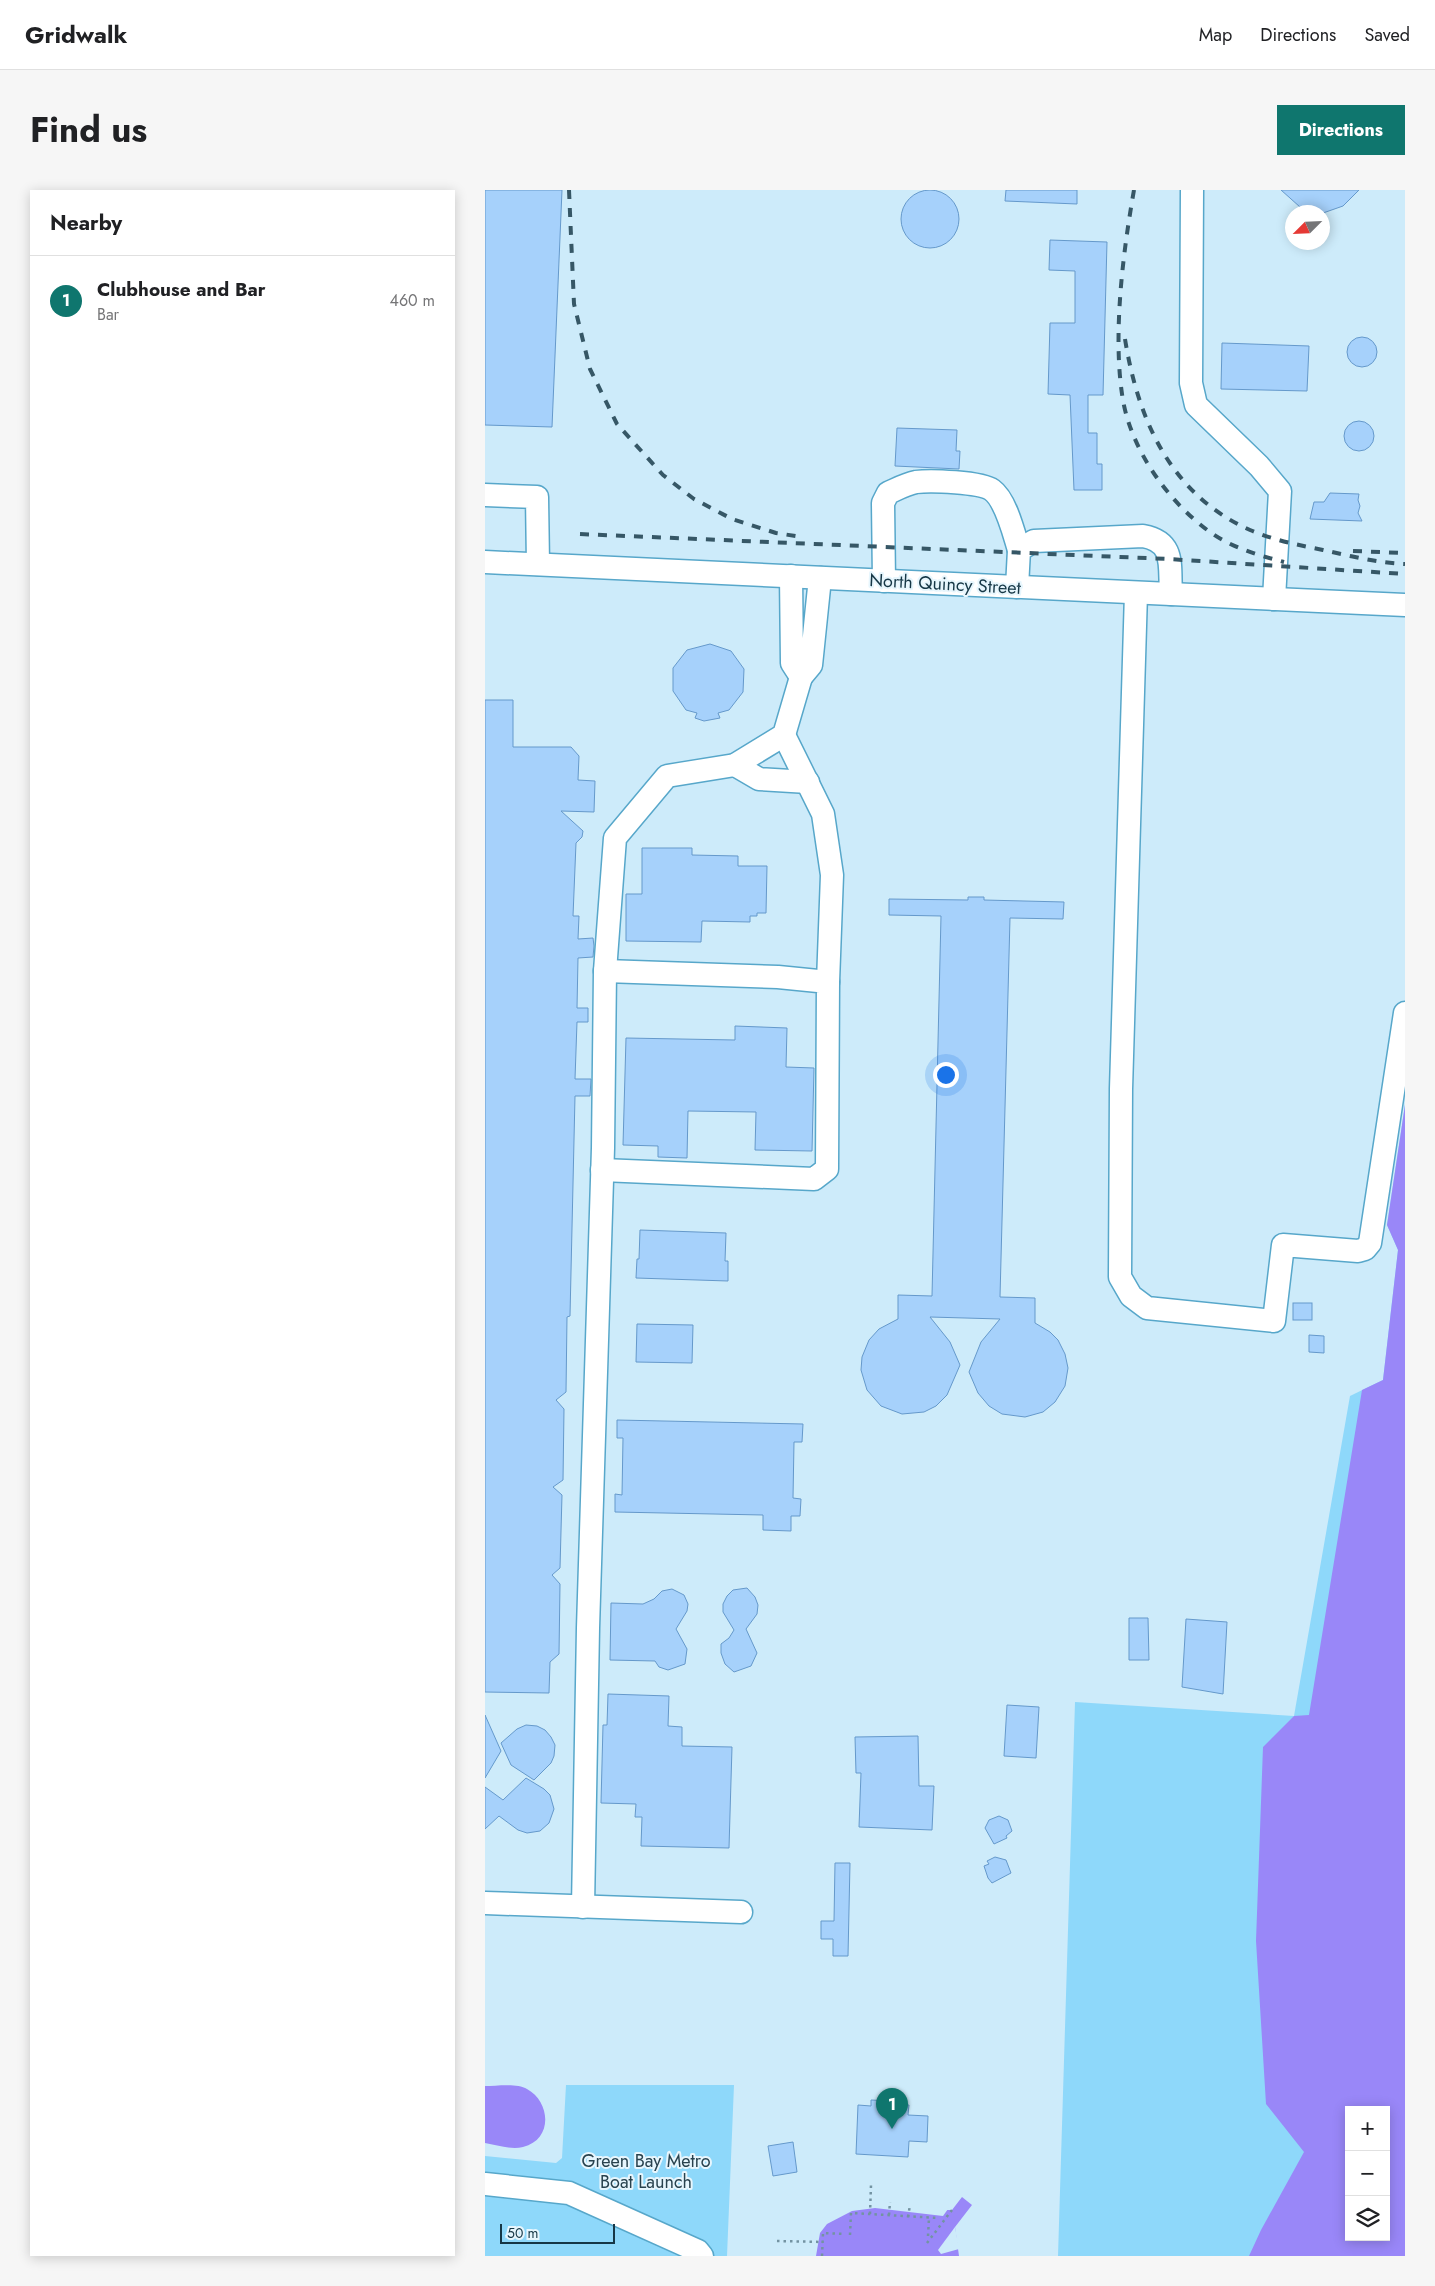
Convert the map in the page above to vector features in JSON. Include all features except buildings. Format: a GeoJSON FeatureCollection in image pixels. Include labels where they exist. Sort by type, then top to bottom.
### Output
{"type":"FeatureCollection","features":[{"type":"Feature","properties":{"kind":"street"},"geometry":{"type":"LineString","coordinates":[[1192,190],[1191,382],[1196,405],[1253,460],[1280,491],[1274,599]]}},
{"type":"Feature","properties":{"kind":"street"},"geometry":{"type":"LineString","coordinates":[[884,581],[883,503],[887,493],[917,482],[964,483],[981,486],[993,491],[1004,506],[1019,550],[1017,587]]}},
{"type":"Feature","properties":{"kind":"street"},"geometry":{"type":"LineString","coordinates":[[485,495],[537,497],[538,564]]}},
{"type":"Feature","properties":{"kind":"street"},"geometry":{"type":"LineString","coordinates":[[1019,550],[1025,544],[1034,541],[1143,536],[1157,539],[1167,549],[1171,594]]}},
{"type":"Feature","properties":{"kind":"street","name":"North Quincy Street"},"geometry":{"type":"LineString","coordinates":[[485,562],[1405,605]]}},
{"type":"Feature","properties":{"kind":"street"},"geometry":{"type":"LineString","coordinates":[[791,576],[792,663],[801,678]]}},
{"type":"Feature","properties":{"kind":"street"},"geometry":{"type":"LineString","coordinates":[[583,1907],[588,1628],[602,1170],[605,971],[615,838],[667,776],[735,765],[784,735],[801,678],[811,665],[820,578]]}},
{"type":"Feature","properties":{"kind":"street"},"geometry":{"type":"LineString","coordinates":[[1136,592],[1121,1089],[1120,1277],[1131,1296],[1147,1308],[1273,1321],[1283,1245],[1358,1252],[1365,1250],[1370,1243],[1405,1013]]}},
{"type":"Feature","properties":{"kind":"street"},"geometry":{"type":"LineString","coordinates":[[602,1170],[814,1179],[827,1170],[827,982],[831,874],[823,814],[784,735]]}},
{"type":"Feature","properties":{"kind":"street"},"geometry":{"type":"LineString","coordinates":[[735,765],[759,779],[808,782]]}},
{"type":"Feature","properties":{"kind":"street"},"geometry":{"type":"LineString","coordinates":[[605,971],[778,977],[827,982]]}},
{"type":"Feature","properties":{"kind":"street"},"geometry":{"type":"LineString","coordinates":[[485,1903],[741,1912]]}},
{"type":"Feature","properties":{"kind":"street"},"geometry":{"type":"LineString","coordinates":[[485,2184],[569,2193],[698,2251],[702,2256]]}},
{"type":"Feature","properties":{"kind":"path"},"geometry":{"type":"LineString","coordinates":[[870,2214],[871,2185]]}},
{"type":"Feature","properties":{"kind":"path"},"geometry":{"type":"LineString","coordinates":[[889,2216],[890,2202]]}},
{"type":"Feature","properties":{"kind":"path"},"geometry":{"type":"LineString","coordinates":[[908,2217],[909,2205]]}},
{"type":"Feature","properties":{"kind":"path"},"geometry":{"type":"LineString","coordinates":[[927,2243],[952,2210]]}},
{"type":"Feature","properties":{"kind":"path"},"geometry":{"type":"LineString","coordinates":[[850,2235],[851,2213],[938,2218]]}},
{"type":"Feature","properties":{"kind":"path"},"geometry":{"type":"LineString","coordinates":[[928,2236],[929,2218]]}},
{"type":"Feature","properties":{"kind":"path"},"geometry":{"type":"LineString","coordinates":[[822,2256],[823,2233],[845,2234]]}},
{"type":"Feature","properties":{"kind":"path"},"geometry":{"type":"LineString","coordinates":[[777,2241],[823,2242]]}},
{"type":"Feature","properties":{"kind":"green space"},"geometry":{"type":"Polygon","coordinates":[[[1405,1105],[1405,2256],[1058,2256],[1075,1702],[1294,1716],[1350,1396],[1383,1380],[1398,1250],[1387,1225],[1405,1105]]]}},
{"type":"Feature","properties":{"kind":"green space","name":"Green Bay Metro Boat Launch"},"geometry":{"type":"Polygon","coordinates":[[[566,2085],[734,2085],[727,2256],[485,2256],[485,2156],[556,2163],[562,2158],[566,2085]]]}},
{"type":"Feature","properties":{"kind":"shaded area"},"geometry":{"type":"Polygon","coordinates":[[[1405,1105],[1405,2256],[1249,2256],[1261,2230],[1304,2152],[1266,2104],[1256,1941],[1263,1747],[1294,1716],[1309,1715],[1362,1390],[1383,1380],[1398,1250],[1387,1225],[1405,1105]]]}},
{"type":"Feature","properties":{"kind":"shaded area"},"geometry":{"type":"Polygon","coordinates":[[[485,2086],[518,2086],[527,2089],[535,2095],[544,2111],[544,2129],[540,2137],[533,2143],[518,2148],[485,2143],[485,2086]]]}},
{"type":"Feature","properties":{"kind":"shaded area"},"geometry":{"type":"Polygon","coordinates":[[[962,2197],[972,2205],[955,2227],[959,2256],[811,2256],[814,2231],[860,2203],[930,2210],[952,2210],[962,2197]]]}},
{"type":"Feature","properties":{"kind":"pier"},"geometry":{"type":"Polygon","coordinates":[[[861,2200],[886,2201],[948,2209],[943,2216],[875,2208],[852,2211],[827,2224],[820,2233],[816,2256],[809,2256],[811,2231],[823,2217],[836,2209],[861,2200]]]}},
{"type":"Feature","properties":{"kind":"pier"},"geometry":{"type":"Polygon","coordinates":[[[955,2227],[959,2249],[941,2254],[938,2250],[955,2227]]]}},
{"type":"Feature","properties":{"kind":"railway"},"geometry":{"type":"LineString","coordinates":[[569,190],[574,304],[590,369],[617,424],[663,475],[694,499],[732,519],[776,533],[802,537]]}},
{"type":"Feature","properties":{"kind":"railway"},"geometry":{"type":"LineString","coordinates":[[1134,190],[1126,239],[1119,319],[1119,370],[1126,414],[1133,434],[1142,453],[1165,489],[1194,519],[1218,538],[1236,547],[1284,562]]}},
{"type":"Feature","properties":{"kind":"railway"},"geometry":{"type":"LineString","coordinates":[[1125,339],[1131,369],[1149,426],[1179,476],[1199,497],[1222,515],[1268,537],[1364,559],[1405,564]]}},
{"type":"Feature","properties":{"kind":"railway"},"geometry":{"type":"LineString","coordinates":[[580,534],[1168,559],[1405,574]]}},
{"type":"Feature","properties":{"kind":"railway"},"geometry":{"type":"LineString","coordinates":[[1353,551],[1405,553]]}},
{"type":"Feature","properties":{"kind":"place","name":"Clubhouse and Bar"},"geometry":{"type":"Point","coordinates":[892,2129]}}]}
